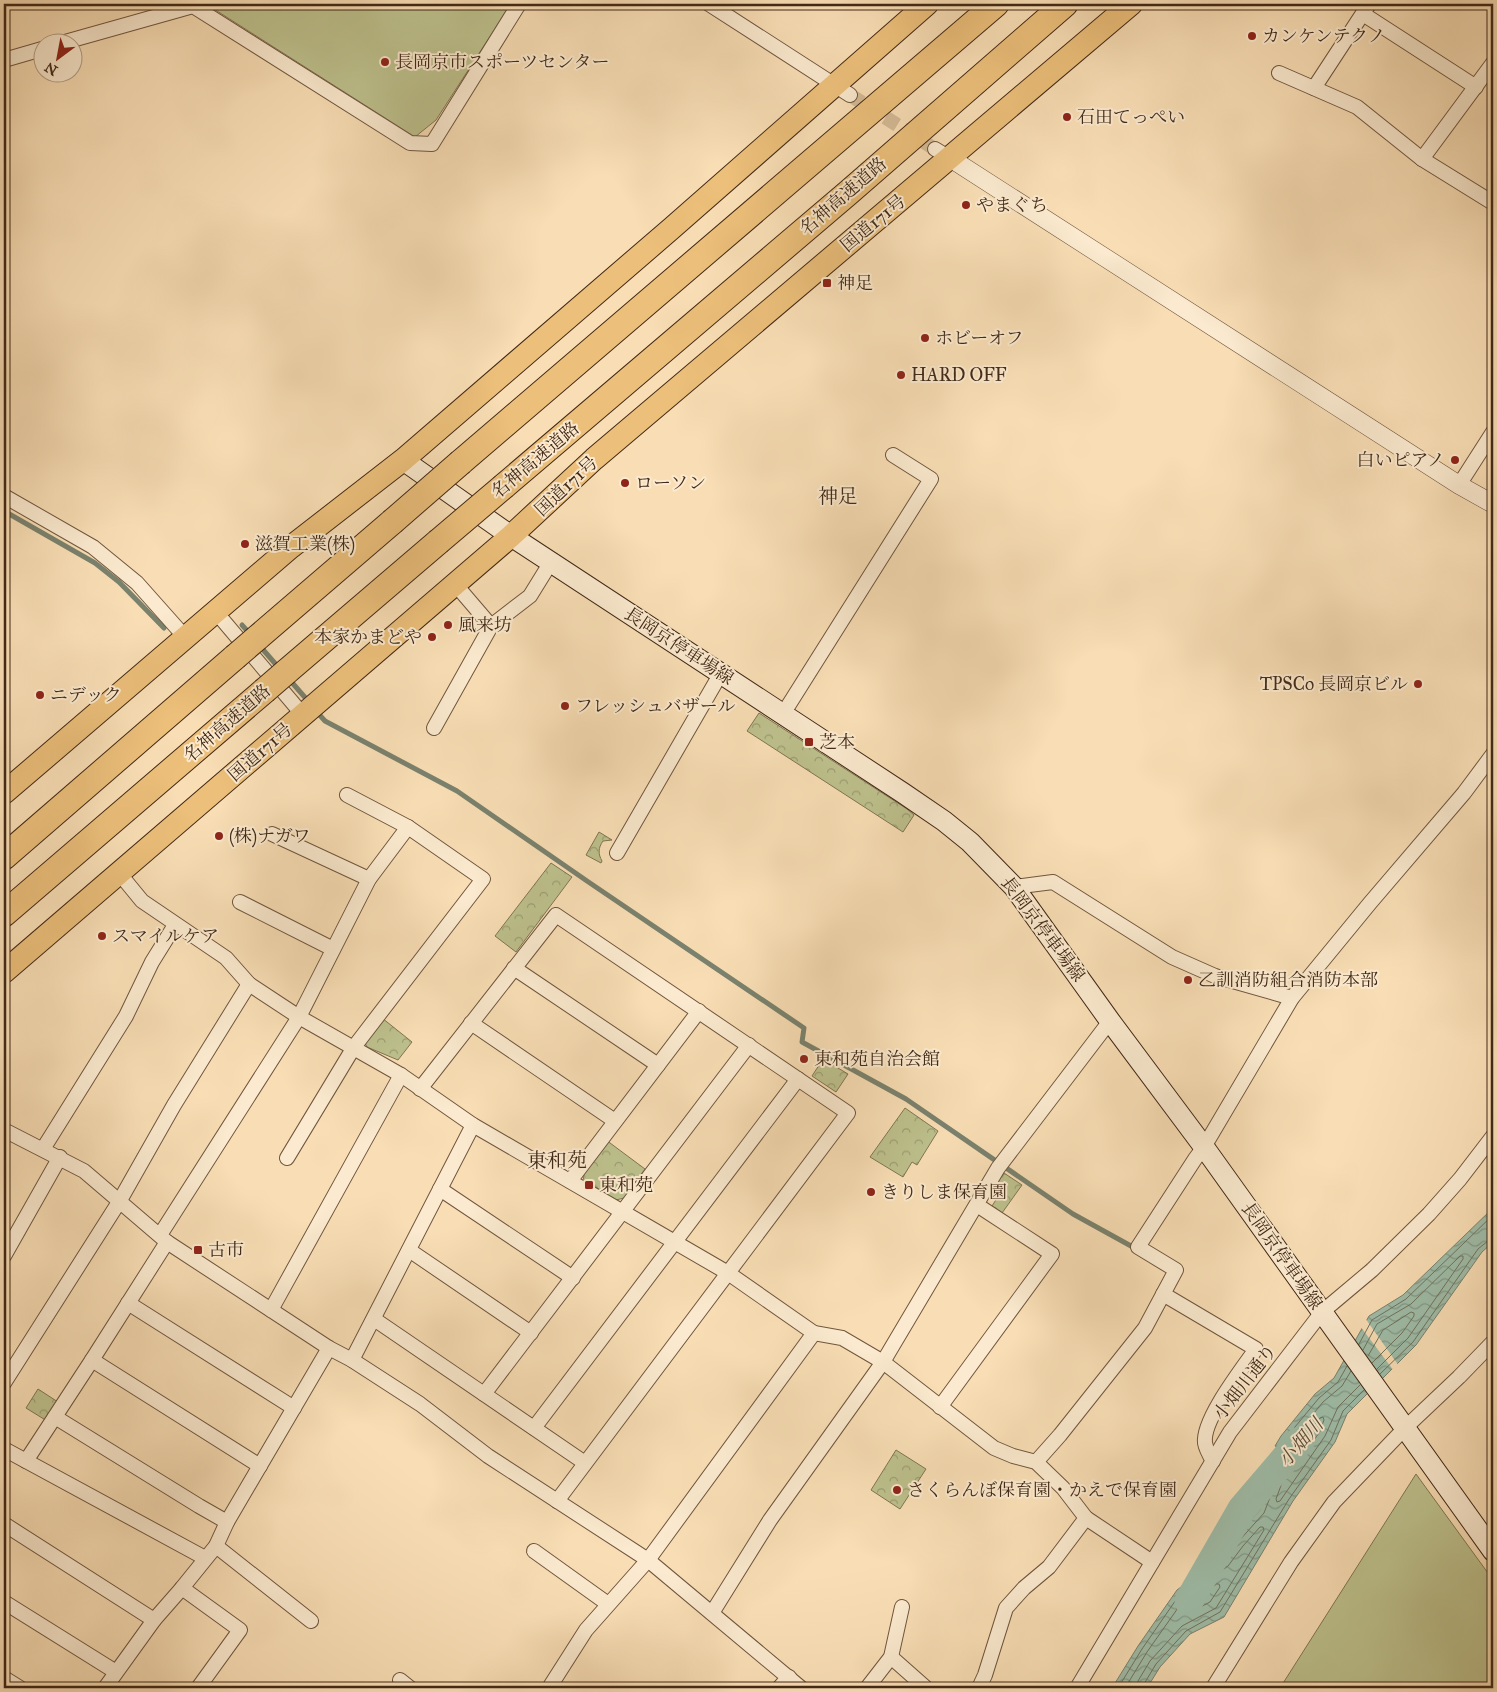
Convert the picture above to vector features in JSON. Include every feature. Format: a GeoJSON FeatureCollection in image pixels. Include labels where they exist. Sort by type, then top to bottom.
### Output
{"type":"FeatureCollection","features":[{"type":"Feature","properties":{"kind":"highway"},"geometry":{"type":"LineString","coordinates":[[4,793],[290,547],[403,460],[680,222],[843,90],[927,4]]}},
{"type":"Feature","properties":{"kind":"highway"},"geometry":{"type":"LineString","coordinates":[[4,857],[461,462],[996,4]]}},
{"type":"Feature","properties":{"kind":"highway","name":"名神高速道路"},"geometry":{"type":"LineString","coordinates":[[4,914],[848,193],[1065,4]]}},
{"type":"Feature","properties":{"kind":"highway","name":"国道171号"},"geometry":{"type":"LineString","coordinates":[[4,972],[511,536],[594,459],[942,153],[1130,4]]}},
{"type":"Feature","properties":{"kind":"main road","name":"長岡京停車場線"},"geometry":{"type":"LineString","coordinates":[[403,460],[511,536],[944,821],[970,842],[1014,887],[1493,1551]]}},
{"type":"Feature","properties":{"kind":"street"},"geometry":{"type":"LineString","coordinates":[[82,37],[193,6],[410,143],[432,144],[519,4]]}},
{"type":"Feature","properties":{"kind":"street"},"geometry":{"type":"LineString","coordinates":[[709,4],[843,90]]}},
{"type":"Feature","properties":{"kind":"street"},"geometry":{"type":"LineString","coordinates":[[1314,88],[1366,9],[1476,87]]}},
{"type":"Feature","properties":{"kind":"street"},"geometry":{"type":"LineString","coordinates":[[4,60],[32,52]]}},
{"type":"Feature","properties":{"kind":"street"},"geometry":{"type":"LineString","coordinates":[[1422,160],[1493,63]]}},
{"type":"Feature","properties":{"kind":"street"},"geometry":{"type":"LineString","coordinates":[[1279,73],[1357,107],[1422,160],[1493,202]]}},
{"type":"Feature","properties":{"kind":"street"},"geometry":{"type":"LineString","coordinates":[[942,153],[1459,485],[1491,499]]}},
{"type":"Feature","properties":{"kind":"street"},"geometry":{"type":"LineString","coordinates":[[1459,485],[1493,432]]}},
{"type":"Feature","properties":{"kind":"street"},"geometry":{"type":"LineString","coordinates":[[783,714],[931,479],[893,455]]}},
{"type":"Feature","properties":{"kind":"street"},"geometry":{"type":"LineString","coordinates":[[4,496],[93,547],[138,583],[185,637]]}},
{"type":"Feature","properties":{"kind":"street"},"geometry":{"type":"LineString","coordinates":[[434,728],[491,626],[530,596],[551,562]]}},
{"type":"Feature","properties":{"kind":"street"},"geometry":{"type":"LineString","coordinates":[[455,584],[491,626]]}},
{"type":"Feature","properties":{"kind":"street"},"geometry":{"type":"LineString","coordinates":[[215,612],[310,709]]}},
{"type":"Feature","properties":{"kind":"street"},"geometry":{"type":"LineString","coordinates":[[617,853],[721,673]]}},
{"type":"Feature","properties":{"kind":"street"},"geometry":{"type":"LineString","coordinates":[[1036,1462],[1060,1435],[1139,1335],[1163,1294],[1176,1270],[1138,1247],[1204,1148],[1292,998],[1370,902],[1464,793],[1493,754]]}},
{"type":"Feature","properties":{"kind":"street"},"geometry":{"type":"LineString","coordinates":[[287,1158],[354,1047],[483,879],[408,827],[347,796]]}},
{"type":"Feature","properties":{"kind":"street"},"geometry":{"type":"LineString","coordinates":[[26,1461],[128,1303],[163,1238],[299,1017],[369,879],[408,827]]}},
{"type":"Feature","properties":{"kind":"street"},"geometry":{"type":"LineString","coordinates":[[272,834],[369,879]]}},
{"type":"Feature","properties":{"kind":"street"},"geometry":{"type":"LineString","coordinates":[[119,874],[142,901],[226,958],[249,984],[299,1017],[401,1075],[473,1124],[728,1273],[814,1333],[842,1338],[883,1362],[994,1448],[1013,1456],[1036,1462],[1063,1488],[1086,1518],[1152,1562]]}},
{"type":"Feature","properties":{"kind":"street"},"geometry":{"type":"LineString","coordinates":[[1014,887],[1053,882],[1172,957],[1214,976],[1292,998]]}},
{"type":"Feature","properties":{"kind":"street"},"geometry":{"type":"LineString","coordinates":[[240,902],[285,923],[333,949]]}},
{"type":"Feature","properties":{"kind":"street"},"geometry":{"type":"LineString","coordinates":[[420,1089],[556,914],[848,1113],[557,1501]]}},
{"type":"Feature","properties":{"kind":"street"},"geometry":{"type":"LineString","coordinates":[[43,1149],[126,1016],[152,962],[175,925]]}},
{"type":"Feature","properties":{"kind":"street"},"geometry":{"type":"LineString","coordinates":[[514,968],[658,1065]]}},
{"type":"Feature","properties":{"kind":"street"},"geometry":{"type":"LineString","coordinates":[[4,1383],[120,1202],[174,1105],[249,984]]}},
{"type":"Feature","properties":{"kind":"street"},"geometry":{"type":"LineString","coordinates":[[570,1181],[699,1012]]}},
{"type":"Feature","properties":{"kind":"street"},"geometry":{"type":"LineString","coordinates":[[712,1613],[770,1520],[883,1362],[1001,1164],[1110,1021]]}},
{"type":"Feature","properties":{"kind":"street"},"geometry":{"type":"LineString","coordinates":[[471,1023],[616,1121]]}},
{"type":"Feature","properties":{"kind":"street"},"geometry":{"type":"LineString","coordinates":[[484,1394],[749,1045]]}},
{"type":"Feature","properties":{"kind":"street"},"geometry":{"type":"LineString","coordinates":[[272,1310],[401,1075]]}},
{"type":"Feature","properties":{"kind":"street"},"geometry":{"type":"LineString","coordinates":[[534,1428],[798,1080]]}},
{"type":"Feature","properties":{"kind":"street"},"geometry":{"type":"LineString","coordinates":[[352,1360],[473,1124]]}},
{"type":"Feature","properties":{"kind":"street"},"geometry":{"type":"LineString","coordinates":[[4,1130],[60,1157],[84,1171],[163,1238],[329,1348],[352,1360],[420,1404],[488,1456],[648,1560],[801,1688]]}},
{"type":"Feature","properties":{"kind":"street","name":"小畑川通り"},"geometry":{"type":"LineString","coordinates":[[1077,1688],[1230,1432],[1326,1317],[1429,1214],[1460,1179],[1493,1136]]}},
{"type":"Feature","properties":{"kind":"street"},"geometry":{"type":"LineString","coordinates":[[4,1256],[60,1157]]}},
{"type":"Feature","properties":{"kind":"street"},"geometry":{"type":"LineString","coordinates":[[440,1189],[573,1278]]}},
{"type":"Feature","properties":{"kind":"street"},"geometry":{"type":"LineString","coordinates":[[940,1407],[1052,1254],[977,1205]]}},
{"type":"Feature","properties":{"kind":"street"},"geometry":{"type":"LineString","coordinates":[[409,1250],[531,1333]]}},
{"type":"Feature","properties":{"kind":"street"},"geometry":{"type":"LineString","coordinates":[[1163,1294],[1256,1348],[1213,1413],[1205,1443],[1212,1461]]}},
{"type":"Feature","properties":{"kind":"street"},"geometry":{"type":"LineString","coordinates":[[128,1303],[294,1408]]}},
{"type":"Feature","properties":{"kind":"street"},"geometry":{"type":"LineString","coordinates":[[374,1319],[585,1463]]}},
{"type":"Feature","properties":{"kind":"street"},"geometry":{"type":"LineString","coordinates":[[549,1688],[586,1630],[648,1560],[814,1333]]}},
{"type":"Feature","properties":{"kind":"street"},"geometry":{"type":"LineString","coordinates":[[1214,1688],[1292,1562],[1334,1502],[1403,1425],[1459,1377],[1493,1342]]}},
{"type":"Feature","properties":{"kind":"street"},"geometry":{"type":"LineString","coordinates":[[105,1688],[154,1620],[216,1546],[227,1522],[329,1348]]}},
{"type":"Feature","properties":{"kind":"street"},"geometry":{"type":"LineString","coordinates":[[92,1360],[260,1466]]}},
{"type":"Feature","properties":{"kind":"street"},"geometry":{"type":"LineString","coordinates":[[55,1417],[227,1522]]}},
{"type":"Feature","properties":{"kind":"street"},"geometry":{"type":"LineString","coordinates":[[4,1449],[205,1558]]}},
{"type":"Feature","properties":{"kind":"street"},"geometry":{"type":"LineString","coordinates":[[979,1688],[985,1675],[1006,1608],[1024,1588],[1049,1567],[1086,1518]]}},
{"type":"Feature","properties":{"kind":"street"},"geometry":{"type":"LineString","coordinates":[[4,1524],[154,1620]]}},
{"type":"Feature","properties":{"kind":"street"},"geometry":{"type":"LineString","coordinates":[[216,1546],[311,1621]]}},
{"type":"Feature","properties":{"kind":"street"},"geometry":{"type":"LineString","coordinates":[[534,1551],[608,1604]]}},
{"type":"Feature","properties":{"kind":"street"},"geometry":{"type":"LineString","coordinates":[[182,1588],[240,1630],[198,1688]]}},
{"type":"Feature","properties":{"kind":"street"},"geometry":{"type":"LineString","coordinates":[[4,1602],[116,1672]]}},
{"type":"Feature","properties":{"kind":"street"},"geometry":{"type":"LineString","coordinates":[[867,1688],[891,1658],[902,1607]]}},
{"type":"Feature","properties":{"kind":"street"},"geometry":{"type":"LineString","coordinates":[[891,1658],[926,1688]]}},
{"type":"Feature","properties":{"kind":"street"},"geometry":{"type":"LineString","coordinates":[[779,1688],[789,1677]]}},
{"type":"Feature","properties":{"kind":"street"},"geometry":{"type":"LineString","coordinates":[[4,1678],[20,1688]]}},
{"type":"Feature","properties":{"kind":"green space","name":"長岡京市スポーツセンター"},"geometry":{"type":"Polygon","coordinates":[[[206,4],[511,4],[436,120],[415,137],[206,4]]]}},
{"type":"Feature","properties":{"kind":"green space"},"geometry":{"type":"Polygon","coordinates":[[[759,713],[907,809],[914,815],[903,832],[747,731],[759,713]]]}},
{"type":"Feature","properties":{"kind":"green space"},"geometry":{"type":"Polygon","coordinates":[[[599,832],[612,840],[603,841],[600,846],[601,863],[586,855],[599,832]]]}},
{"type":"Feature","properties":{"kind":"green space"},"geometry":{"type":"Polygon","coordinates":[[[551,863],[572,877],[516,952],[495,936],[551,863]]]}},
{"type":"Feature","properties":{"kind":"green space"},"geometry":{"type":"Polygon","coordinates":[[[382,1018],[412,1042],[398,1060],[367,1047],[364,1041],[382,1018]]]}},
{"type":"Feature","properties":{"kind":"green space"},"geometry":{"type":"Polygon","coordinates":[[[823,1059],[848,1074],[836,1092],[812,1076],[823,1059]]]}},
{"type":"Feature","properties":{"kind":"green space"},"geometry":{"type":"Polygon","coordinates":[[[905,1108],[938,1131],[917,1165],[912,1162],[903,1177],[870,1157],[905,1108]]]}},
{"type":"Feature","properties":{"kind":"green space"},"geometry":{"type":"Polygon","coordinates":[[[606,1140],[645,1169],[624,1198],[616,1200],[584,1180],[582,1172],[606,1140]]]}},
{"type":"Feature","properties":{"kind":"green space"},"geometry":{"type":"Polygon","coordinates":[[[1004,1173],[1022,1185],[1002,1213],[992,1206],[1001,1192],[994,1187],[1004,1173]]]}},
{"type":"Feature","properties":{"kind":"green space"},"geometry":{"type":"Polygon","coordinates":[[[38,1389],[58,1402],[47,1421],[26,1408],[38,1389]]]}},
{"type":"Feature","properties":{"kind":"green space"},"geometry":{"type":"Polygon","coordinates":[[[896,1450],[926,1469],[900,1509],[871,1490],[896,1450]]]}},
{"type":"Feature","properties":{"kind":"green space"},"geometry":{"type":"Polygon","coordinates":[[[1416,1474],[1493,1580],[1493,1688],[1280,1688],[1416,1474]]]}},
{"type":"Feature","properties":{"kind":"water"},"geometry":{"type":"Polygon","coordinates":[[[1493,1208],[1493,1242],[1482,1252],[1416,1345],[1347,1414],[1335,1442],[1293,1501],[1224,1617],[1190,1634],[1160,1667],[1147,1688],[1112,1688],[1138,1646],[1177,1590],[1220,1558],[1260,1510],[1283,1449],[1275,1446],[1315,1394],[1334,1378],[1369,1316],[1403,1295],[1493,1208]]]}},
{"type":"Feature","properties":{"kind":"pier"},"geometry":{"type":"Polygon","coordinates":[[[1365,1318],[1399,1366],[1394,1371],[1360,1326],[1365,1318]]]}},
{"type":"Feature","properties":{"kind":"waterway"},"geometry":{"type":"LineString","coordinates":[[4,511],[95,563],[119,582],[164,628]]}},
{"type":"Feature","properties":{"kind":"waterway"},"geometry":{"type":"LineString","coordinates":[[242,625],[250,634]]}},
{"type":"Feature","properties":{"kind":"waterway"},"geometry":{"type":"LineString","coordinates":[[259,645],[279,668]]}},
{"type":"Feature","properties":{"kind":"waterway"},"geometry":{"type":"LineString","coordinates":[[288,678],[309,702]]}},
{"type":"Feature","properties":{"kind":"waterway"},"geometry":{"type":"LineString","coordinates":[[316,711],[325,721],[457,791],[804,1028],[802,1042],[906,1099],[1073,1214],[1131,1246]]}},
{"type":"Feature","properties":{"kind":"waterway","name":"小畑川"},"geometry":{"type":"LineString","coordinates":[[1189,1601],[1242,1509],[1300,1441]]}},
{"type":"Feature","properties":{"kind":"tunnel"},"geometry":{"type":"LineString","coordinates":[[850,95],[935,149]]}},
{"type":"Feature","properties":{"kind":"place","name":"カンケンテクノ"},"geometry":{"type":"Point","coordinates":[1252,36]}},
{"type":"Feature","properties":{"kind":"place","name":"長岡京市スポーツセンター"},"geometry":{"type":"Point","coordinates":[385,62]}},
{"type":"Feature","properties":{"kind":"place","name":"石田てっぺい"},"geometry":{"type":"Point","coordinates":[1067,117]}},
{"type":"Feature","properties":{"kind":"place","name":"やまぐち"},"geometry":{"type":"Point","coordinates":[966,205]}},
{"type":"Feature","properties":{"kind":"place","name":"神足"},"geometry":{"type":"Point","coordinates":[827,283]}},
{"type":"Feature","properties":{"kind":"place","name":"ホビーオフ"},"geometry":{"type":"Point","coordinates":[925,338]}},
{"type":"Feature","properties":{"kind":"place","name":"HARD OFF"},"geometry":{"type":"Point","coordinates":[901,375]}},
{"type":"Feature","properties":{"kind":"place","name":"白いピアノ"},"geometry":{"type":"Point","coordinates":[1455,460]}},
{"type":"Feature","properties":{"kind":"place","name":"ローソン"},"geometry":{"type":"Point","coordinates":[625,483]}},
{"type":"Feature","properties":{"kind":"place","name":"滋賀工業(株)"},"geometry":{"type":"Point","coordinates":[245,544]}},
{"type":"Feature","properties":{"kind":"place","name":"風来坊"},"geometry":{"type":"Point","coordinates":[448,625]}},
{"type":"Feature","properties":{"kind":"place","name":"本家かまどや"},"geometry":{"type":"Point","coordinates":[432,637]}},
{"type":"Feature","properties":{"kind":"place","name":"TPSCo 長岡京ビル"},"geometry":{"type":"Point","coordinates":[1418,684]}},
{"type":"Feature","properties":{"kind":"place","name":"ニデック"},"geometry":{"type":"Point","coordinates":[40,695]}},
{"type":"Feature","properties":{"kind":"place","name":"フレッシュバザール"},"geometry":{"type":"Point","coordinates":[565,706]}},
{"type":"Feature","properties":{"kind":"place","name":"芝本"},"geometry":{"type":"Point","coordinates":[809,742]}},
{"type":"Feature","properties":{"kind":"place","name":"(株)ナガワ"},"geometry":{"type":"Point","coordinates":[219,836]}},
{"type":"Feature","properties":{"kind":"place","name":"スマイルケア"},"geometry":{"type":"Point","coordinates":[102,936]}},
{"type":"Feature","properties":{"kind":"place","name":"乙訓消防組合消防本部"},"geometry":{"type":"Point","coordinates":[1188,980]}},
{"type":"Feature","properties":{"kind":"place","name":"東和苑自治会館"},"geometry":{"type":"Point","coordinates":[804,1059]}},
{"type":"Feature","properties":{"kind":"place","name":"東和苑"},"geometry":{"type":"Point","coordinates":[589,1185]}},
{"type":"Feature","properties":{"kind":"place","name":"きりしま保育園"},"geometry":{"type":"Point","coordinates":[871,1192]}},
{"type":"Feature","properties":{"kind":"place","name":"古市"},"geometry":{"type":"Point","coordinates":[198,1250]}},
{"type":"Feature","properties":{"kind":"place","name":"さくらんぼ保育園・かえで保育園"},"geometry":{"type":"Point","coordinates":[897,1490]}},
{"type":"Feature","properties":{"kind":"district","name":"神足"},"geometry":{"type":"Point","coordinates":[838,496]}},
{"type":"Feature","properties":{"kind":"district","name":"東和苑"},"geometry":{"type":"Point","coordinates":[557,1160]}}]}
